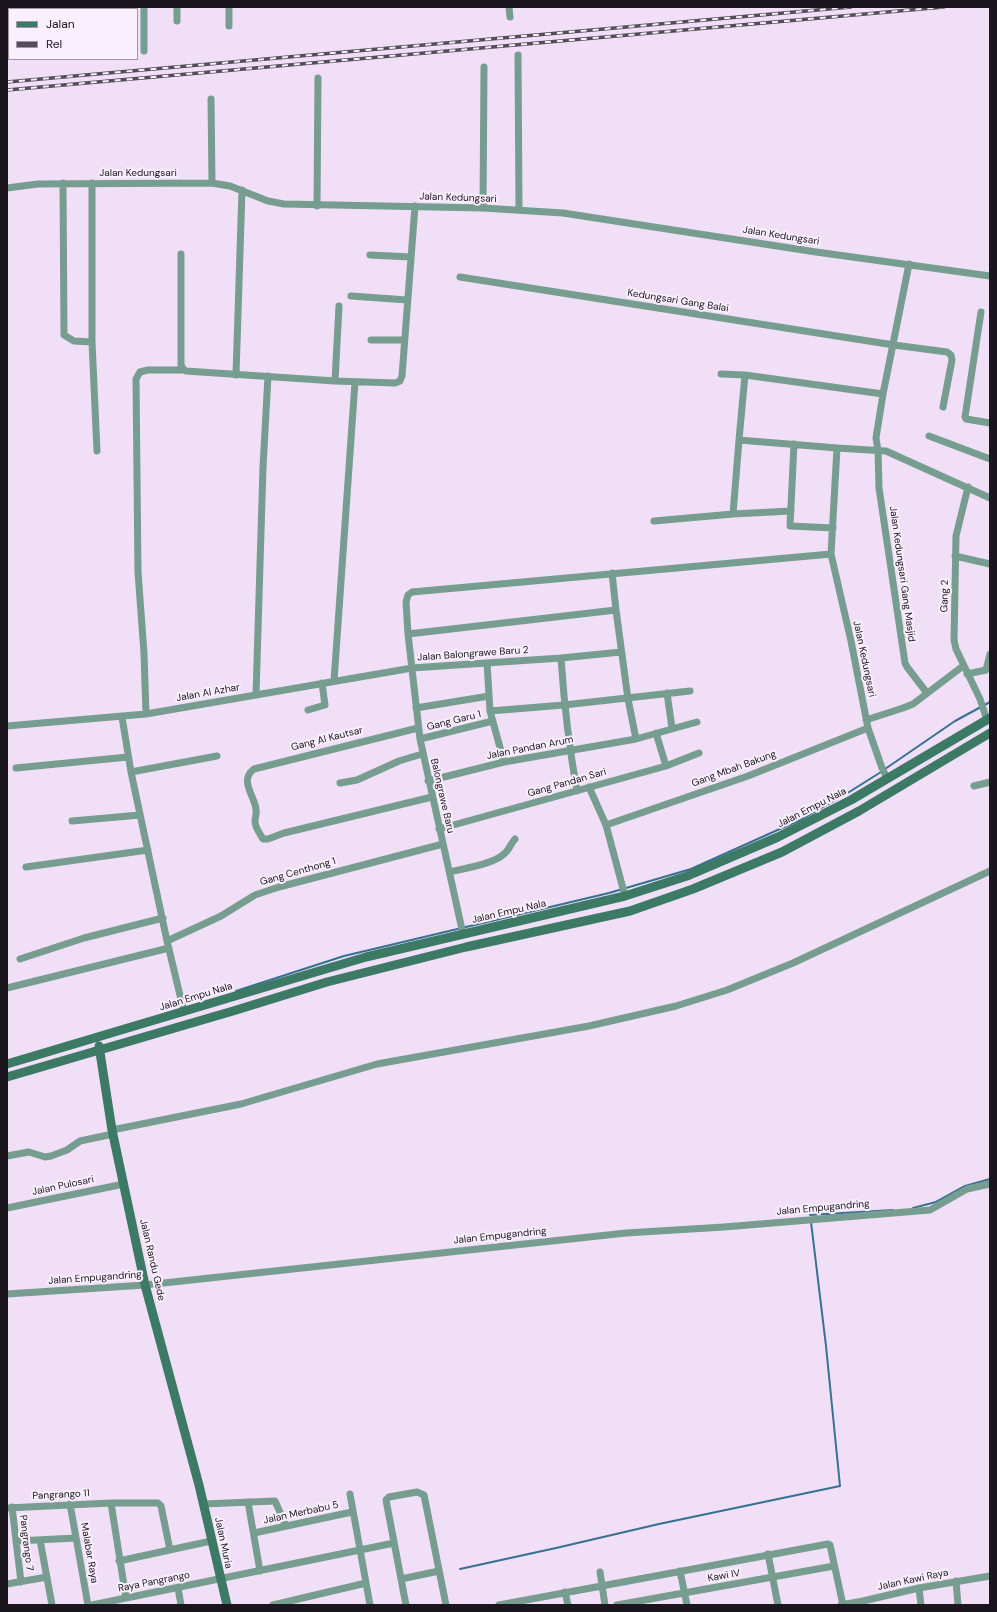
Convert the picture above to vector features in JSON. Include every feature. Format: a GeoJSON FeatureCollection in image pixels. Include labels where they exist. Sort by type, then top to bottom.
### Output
{"type":"FeatureCollection","features":[{"type":"Feature","properties":{"kind":"main road","name":"Jalan Empu Nala"},"geometry":{"type":"LineString","coordinates":[[7,1064],[98,1037],[183,1008],[462,930],[687,876],[778,837],[851,800],[884,773],[989,719]]}},
{"type":"Feature","properties":{"kind":"main road"},"geometry":{"type":"LineString","coordinates":[[7,1077],[100,1051],[327,982],[466,947],[630,911],[693,889],[782,852],[859,811],[990,733]]}},
{"type":"Feature","properties":{"kind":"main road"},"geometry":{"type":"LineString","coordinates":[[851,800],[859,811]]}},
{"type":"Feature","properties":{"kind":"main road","name":"Jalan Randu Gede"},"geometry":{"type":"LineString","coordinates":[[98,1037],[112,1132],[144,1281],[199,1485]]}},
{"type":"Feature","properties":{"kind":"main road","name":"Jalan Muria"},"geometry":{"type":"LineString","coordinates":[[199,1485],[227,1605]]}},
{"type":"Feature","properties":{"kind":"street"},"geometry":{"type":"LineString","coordinates":[[144,7],[144,51]]}},
{"type":"Feature","properties":{"kind":"street"},"geometry":{"type":"LineString","coordinates":[[177,7],[177,21]]}},
{"type":"Feature","properties":{"kind":"street"},"geometry":{"type":"LineString","coordinates":[[229,7],[229,26]]}},
{"type":"Feature","properties":{"kind":"street"},"geometry":{"type":"LineString","coordinates":[[509,7],[510,17]]}},
{"type":"Feature","properties":{"kind":"street"},"geometry":{"type":"LineString","coordinates":[[518,55],[519,210]]}},
{"type":"Feature","properties":{"kind":"street"},"geometry":{"type":"LineString","coordinates":[[483,208],[484,67]]}},
{"type":"Feature","properties":{"kind":"street"},"geometry":{"type":"LineString","coordinates":[[317,206],[318,78]]}},
{"type":"Feature","properties":{"kind":"street"},"geometry":{"type":"LineString","coordinates":[[211,100],[212,183]]}},
{"type":"Feature","properties":{"kind":"street"},"geometry":{"type":"LineString","coordinates":[[63,183],[64,335],[74,341],[92,342]]}},
{"type":"Feature","properties":{"kind":"street","name":"Jalan Kedungsari"},"geometry":{"type":"LineString","coordinates":[[7,188],[28,184],[63,183],[212,183],[230,186],[276,203],[317,206],[415,206],[519,210],[586,216],[816,252],[990,276]]}},
{"type":"Feature","properties":{"kind":"street"},"geometry":{"type":"LineString","coordinates":[[92,183],[92,342],[98,451]]}},
{"type":"Feature","properties":{"kind":"street"},"geometry":{"type":"LineString","coordinates":[[236,375],[242,190]]}},
{"type":"Feature","properties":{"kind":"street"},"geometry":{"type":"LineString","coordinates":[[146,714],[138,572],[136,379],[140,372],[148,370],[184,370],[186,372],[335,381],[395,383],[400,381],[402,376],[415,206]]}},
{"type":"Feature","properties":{"kind":"street"},"geometry":{"type":"LineString","coordinates":[[181,254],[181,366],[184,370]]}},
{"type":"Feature","properties":{"kind":"street"},"geometry":{"type":"LineString","coordinates":[[370,255],[411,257]]}},
{"type":"Feature","properties":{"kind":"street"},"geometry":{"type":"LineString","coordinates":[[878,450],[876,434],[909,264]]}},
{"type":"Feature","properties":{"kind":"street","name":"Kedungsari Gang Balai"},"geometry":{"type":"LineString","coordinates":[[460,277],[947,352],[951,355],[952,360],[943,407]]}},
{"type":"Feature","properties":{"kind":"street"},"geometry":{"type":"LineString","coordinates":[[351,296],[407,300]]}},
{"type":"Feature","properties":{"kind":"street"},"geometry":{"type":"LineString","coordinates":[[335,381],[339,306]]}},
{"type":"Feature","properties":{"kind":"street"},"geometry":{"type":"LineString","coordinates":[[981,312],[965,417],[966,419],[990,423]]}},
{"type":"Feature","properties":{"kind":"street"},"geometry":{"type":"LineString","coordinates":[[371,340],[404,340]]}},
{"type":"Feature","properties":{"kind":"street"},"geometry":{"type":"LineString","coordinates":[[721,374],[745,375],[883,394]]}},
{"type":"Feature","properties":{"kind":"street"},"geometry":{"type":"LineString","coordinates":[[733,514],[745,375]]}},
{"type":"Feature","properties":{"kind":"street"},"geometry":{"type":"LineString","coordinates":[[256,694],[263,467],[268,376]]}},
{"type":"Feature","properties":{"kind":"street"},"geometry":{"type":"LineString","coordinates":[[334,681],[355,382]]}},
{"type":"Feature","properties":{"kind":"street"},"geometry":{"type":"LineString","coordinates":[[929,436],[990,459]]}},
{"type":"Feature","properties":{"kind":"street"},"geometry":{"type":"LineString","coordinates":[[739,440],[886,451],[990,498]]}},
{"type":"Feature","properties":{"kind":"street"},"geometry":{"type":"LineString","coordinates":[[794,444],[790,526],[833,528]]}},
{"type":"Feature","properties":{"kind":"street","name":"Jalan Kedungsari"},"geometry":{"type":"LineString","coordinates":[[837,448],[831,554],[866,720],[884,773]]}},
{"type":"Feature","properties":{"kind":"street","name":"Jalan Kedungsari Gang Masjid"},"geometry":{"type":"LineString","coordinates":[[878,450],[879,488],[907,668],[928,693]]}},
{"type":"Feature","properties":{"kind":"street","name":"Gang 2"},"geometry":{"type":"LineString","coordinates":[[968,487],[957,526],[955,556],[954,640],[963,666],[989,719]]}},
{"type":"Feature","properties":{"kind":"street"},"geometry":{"type":"LineString","coordinates":[[654,521],[733,514],[791,511]]}},
{"type":"Feature","properties":{"kind":"street"},"geometry":{"type":"LineString","coordinates":[[636,739],[621,652],[612,573],[831,554]]}},
{"type":"Feature","properties":{"kind":"street"},"geometry":{"type":"LineString","coordinates":[[955,556],[990,564]]}},
{"type":"Feature","properties":{"kind":"street","name":"Balongrawe Baru"},"geometry":{"type":"LineString","coordinates":[[462,930],[422,754],[408,634],[406,602],[408,595],[412,592],[612,573]]}},
{"type":"Feature","properties":{"kind":"street"},"geometry":{"type":"LineString","coordinates":[[408,634],[616,610]]}},
{"type":"Feature","properties":{"kind":"street","name":"Jalan Balongrawe Baru 2"},"geometry":{"type":"LineString","coordinates":[[412,668],[561,658],[621,652]]}},
{"type":"Feature","properties":{"kind":"street"},"geometry":{"type":"LineString","coordinates":[[967,674],[986,670],[990,654]]}},
{"type":"Feature","properties":{"kind":"street"},"geometry":{"type":"LineString","coordinates":[[561,658],[564,705],[577,791]]}},
{"type":"Feature","properties":{"kind":"street"},"geometry":{"type":"LineString","coordinates":[[487,663],[490,711],[504,762]]}},
{"type":"Feature","properties":{"kind":"street"},"geometry":{"type":"LineString","coordinates":[[866,720],[908,706],[928,693],[963,666]]}},
{"type":"Feature","properties":{"kind":"street","name":"Jalan Al Azhar"},"geometry":{"type":"LineString","coordinates":[[7,726],[146,714],[322,682],[412,668]]}},
{"type":"Feature","properties":{"kind":"street"},"geometry":{"type":"LineString","coordinates":[[308,710],[325,705],[322,682]]}},
{"type":"Feature","properties":{"kind":"street"},"geometry":{"type":"LineString","coordinates":[[490,711],[628,699],[690,691]]}},
{"type":"Feature","properties":{"kind":"street"},"geometry":{"type":"LineString","coordinates":[[667,693],[672,728]]}},
{"type":"Feature","properties":{"kind":"street"},"geometry":{"type":"LineString","coordinates":[[416,708],[489,696]]}},
{"type":"Feature","properties":{"kind":"street"},"geometry":{"type":"LineString","coordinates":[[122,717],[128,757],[140,815],[183,1008]]}},
{"type":"Feature","properties":{"kind":"street","name":"Gang Garu 1"},"geometry":{"type":"LineString","coordinates":[[420,739],[493,721]]}},
{"type":"Feature","properties":{"kind":"street","name":"Jalan Pandan Arum"},"geometry":{"type":"LineString","coordinates":[[428,781],[504,762],[636,739],[697,722]]}},
{"type":"Feature","properties":{"kind":"street","name":"Gang Al Kautsar"},"geometry":{"type":"LineString","coordinates":[[418,728],[260,766],[251,771],[247,779],[247,784],[256,810],[256,826],[263,839],[266,840],[291,831],[432,797]]}},
{"type":"Feature","properties":{"kind":"street","name":"Gang Mbah Bakung"},"geometry":{"type":"LineString","coordinates":[[606,825],[748,776],[868,728]]}},
{"type":"Feature","properties":{"kind":"street"},"geometry":{"type":"LineString","coordinates":[[656,733],[666,766]]}},
{"type":"Feature","properties":{"kind":"street","name":"Gang Pandan Sari"},"geometry":{"type":"LineString","coordinates":[[439,829],[666,766],[699,753]]}},
{"type":"Feature","properties":{"kind":"street"},"geometry":{"type":"LineString","coordinates":[[340,783],[362,778],[399,761],[422,754]]}},
{"type":"Feature","properties":{"kind":"street"},"geometry":{"type":"LineString","coordinates":[[131,772],[217,756]]}},
{"type":"Feature","properties":{"kind":"street"},"geometry":{"type":"LineString","coordinates":[[16,768],[128,757]]}},
{"type":"Feature","properties":{"kind":"street"},"geometry":{"type":"LineString","coordinates":[[974,786],[990,782]]}},
{"type":"Feature","properties":{"kind":"street"},"geometry":{"type":"LineString","coordinates":[[589,787],[606,825],[623,892]]}},
{"type":"Feature","properties":{"kind":"street"},"geometry":{"type":"LineString","coordinates":[[72,821],[140,815]]}},
{"type":"Feature","properties":{"kind":"street"},"geometry":{"type":"LineString","coordinates":[[450,872],[491,861],[506,852],[509,844],[515,839]]}},
{"type":"Feature","properties":{"kind":"street","name":"Gang Centhong 1"},"geometry":{"type":"LineString","coordinates":[[7,988],[168,944],[221,916],[255,895],[279,886],[443,844]]}},
{"type":"Feature","properties":{"kind":"street"},"geometry":{"type":"LineString","coordinates":[[26,867],[148,850]]}},
{"type":"Feature","properties":{"kind":"street"},"geometry":{"type":"LineString","coordinates":[[7,1156],[29,1152],[45,1157],[51,1156],[67,1150],[78,1142],[112,1132],[241,1104],[376,1064],[589,1026],[676,1006],[727,990],[794,963],[990,871]]}},
{"type":"Feature","properties":{"kind":"street"},"geometry":{"type":"LineString","coordinates":[[20,959],[84,938],[163,918]]}},
{"type":"Feature","properties":{"kind":"street","name":"Jalan Pulosari"},"geometry":{"type":"LineString","coordinates":[[7,1208],[124,1184]]}},
{"type":"Feature","properties":{"kind":"street","name":"Jalan Empugandring"},"geometry":{"type":"LineString","coordinates":[[7,1294],[626,1233],[724,1227],[930,1210],[967,1189],[990,1184]]}},
{"type":"Feature","properties":{"kind":"street"},"geometry":{"type":"LineString","coordinates":[[406,1605],[386,1502],[387,1498],[417,1492],[422,1493],[446,1605]]}},
{"type":"Feature","properties":{"kind":"street"},"geometry":{"type":"LineString","coordinates":[[350,1494],[352,1512],[370,1605]]}},
{"type":"Feature","properties":{"kind":"street"},"geometry":{"type":"LineString","coordinates":[[204,1504],[275,1501],[286,1526]]}},
{"type":"Feature","properties":{"kind":"street"},"geometry":{"type":"LineString","coordinates":[[248,1502],[260,1570]]}},
{"type":"Feature","properties":{"kind":"street"},"geometry":{"type":"LineString","coordinates":[[110,1503],[126,1598]]}},
{"type":"Feature","properties":{"kind":"street","name":"Pangrango 11"},"geometry":{"type":"LineString","coordinates":[[10,1508],[70,1504],[158,1503],[161,1506],[170,1550]]}},
{"type":"Feature","properties":{"kind":"street","name":"Malabar Raya"},"geometry":{"type":"LineString","coordinates":[[70,1504],[88,1605]]}},
{"type":"Feature","properties":{"kind":"street","name":"Pangrango 7"},"geometry":{"type":"LineString","coordinates":[[10,1508],[21,1582]]}},
{"type":"Feature","properties":{"kind":"street","name":"Jalan Merbabu 5"},"geometry":{"type":"LineString","coordinates":[[254,1533],[352,1512]]}},
{"type":"Feature","properties":{"kind":"street"},"geometry":{"type":"LineString","coordinates":[[16,1541],[76,1538]]}},
{"type":"Feature","properties":{"kind":"street"},"geometry":{"type":"LineString","coordinates":[[40,1540],[52,1605]]}},
{"type":"Feature","properties":{"kind":"street"},"geometry":{"type":"LineString","coordinates":[[120,1561],[211,1541]]}},
{"type":"Feature","properties":{"kind":"street","name":"Raya Pangrango"},"geometry":{"type":"LineString","coordinates":[[92,1605],[394,1543]]}},
{"type":"Feature","properties":{"kind":"street"},"geometry":{"type":"LineString","coordinates":[[499,1605],[520,1603],[565,1592],[768,1554],[830,1544],[842,1605]]}},
{"type":"Feature","properties":{"kind":"street"},"geometry":{"type":"LineString","coordinates":[[768,1554],[778,1605]]}},
{"type":"Feature","properties":{"kind":"street","name":"Kawi IV"},"geometry":{"type":"LineString","coordinates":[[617,1605],[834,1566]]}},
{"type":"Feature","properties":{"kind":"street"},"geometry":{"type":"LineString","coordinates":[[401,1579],[439,1571]]}},
{"type":"Feature","properties":{"kind":"street"},"geometry":{"type":"LineString","coordinates":[[680,1571],[687,1605]]}},
{"type":"Feature","properties":{"kind":"street"},"geometry":{"type":"LineString","coordinates":[[600,1572],[605,1605]]}},
{"type":"Feature","properties":{"kind":"street","name":"Jalan Kawi Raya"},"geometry":{"type":"LineString","coordinates":[[842,1605],[863,1603],[919,1588],[990,1576]]}},
{"type":"Feature","properties":{"kind":"street"},"geometry":{"type":"LineString","coordinates":[[7,1584],[47,1577]]}},
{"type":"Feature","properties":{"kind":"street"},"geometry":{"type":"LineString","coordinates":[[956,1581],[958,1605]]}},
{"type":"Feature","properties":{"kind":"street"},"geometry":{"type":"LineString","coordinates":[[273,1605],[305,1601],[366,1583]]}},
{"type":"Feature","properties":{"kind":"street"},"geometry":{"type":"LineString","coordinates":[[178,1588],[181,1605]]}},
{"type":"Feature","properties":{"kind":"street"},"geometry":{"type":"LineString","coordinates":[[919,1588],[921,1605]]}},
{"type":"Feature","properties":{"kind":"street"},"geometry":{"type":"LineString","coordinates":[[565,1592],[568,1605]]}},
{"type":"Feature","properties":{"kind":"street"},"geometry":{"type":"LineString","coordinates":[[542,1597],[544,1605]]}},
{"type":"Feature","properties":{"kind":"waterway"},"geometry":{"type":"LineString","coordinates":[[885,769],[955,721],[990,702]]}},
{"type":"Feature","properties":{"kind":"waterway"},"geometry":{"type":"LineString","coordinates":[[236,991],[344,956],[609,893],[691,869],[802,819],[881,772]]}},
{"type":"Feature","properties":{"kind":"waterway"},"geometry":{"type":"LineString","coordinates":[[913,1208],[936,1202],[965,1186],[990,1179]]}},
{"type":"Feature","properties":{"kind":"waterway"},"geometry":{"type":"LineString","coordinates":[[810,1215],[893,1210]]}},
{"type":"Feature","properties":{"kind":"waterway"},"geometry":{"type":"LineString","coordinates":[[460,1569],[659,1524],[840,1486],[826,1346],[811,1222]]}},
{"type":"Feature","properties":{"kind":"railway"},"geometry":{"type":"LineString","coordinates":[[7,82],[851,7]]}},
{"type":"Feature","properties":{"kind":"railway"},"geometry":{"type":"LineString","coordinates":[[7,90],[944,7]]}}]}
